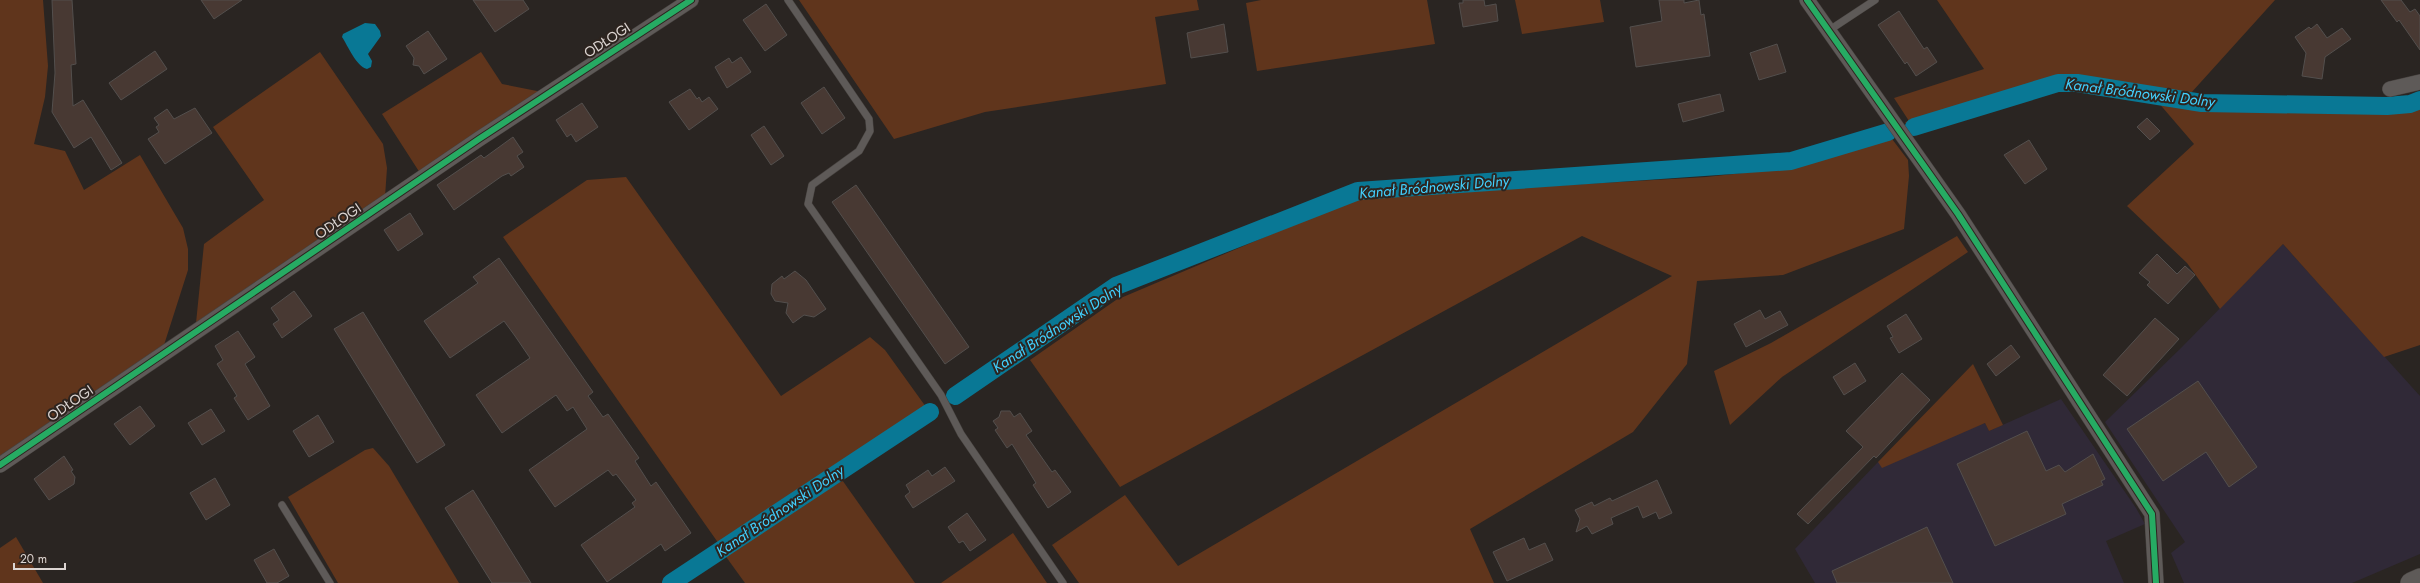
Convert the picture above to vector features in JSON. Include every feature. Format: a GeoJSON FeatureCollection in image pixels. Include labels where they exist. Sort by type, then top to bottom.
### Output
{"type":"FeatureCollection","features":[{"type":"Feature","properties":{"kind":"main road"},"geometry":{"type":"LineString","coordinates":[[2411,583],[2420,579]]}},
{"type":"Feature","properties":{"kind":"street","name":"ODŁOGI"},"geometry":{"type":"LineString","coordinates":[[0,465],[492,131],[691,0]]}},
{"type":"Feature","properties":{"kind":"street"},"geometry":{"type":"LineString","coordinates":[[1807,0],[1958,214],[2152,514],[2156,583]]}},
{"type":"Feature","properties":{"kind":"street"},"geometry":{"type":"LineString","coordinates":[[2390,89],[2420,82]]}},
{"type":"Feature","properties":{"kind":"lane"},"geometry":{"type":"LineString","coordinates":[[788,0],[869,119],[870,132],[859,151],[812,185],[808,204],[941,395],[961,434],[1063,583]]}},
{"type":"Feature","properties":{"kind":"lane"},"geometry":{"type":"LineString","coordinates":[[1828,31],[1875,0]]}},
{"type":"Feature","properties":{"kind":"lane"},"geometry":{"type":"LineString","coordinates":[[282,505],[330,583]]}},
{"type":"Feature","properties":{"kind":"shaded area"},"geometry":{"type":"Polygon","coordinates":[[[0,0],[43,0],[48,66],[45,97],[34,144],[65,151],[84,190],[140,155],[183,228],[188,249],[188,270],[164,345],[0,456],[0,0]]]}},
{"type":"Feature","properties":{"kind":"shaded area"},"geometry":{"type":"Polygon","coordinates":[[[799,0],[1197,0],[1199,10],[1155,17],[1166,84],[985,112],[894,139],[799,0]]]}},
{"type":"Feature","properties":{"kind":"shaded area"},"geometry":{"type":"Polygon","coordinates":[[[1261,0],[1427,0],[1435,44],[1257,71],[1246,3],[1261,0]]]}},
{"type":"Feature","properties":{"kind":"shaded area"},"geometry":{"type":"Polygon","coordinates":[[[1515,0],[1600,0],[1604,22],[1522,34],[1515,0]]]}},
{"type":"Feature","properties":{"kind":"shaded area"},"geometry":{"type":"Polygon","coordinates":[[[1937,0],[2275,0],[2191,93],[2206,96],[2392,100],[2420,95],[2420,345],[2384,357],[2283,244],[2220,309],[2187,263],[2127,206],[2194,144],[2157,101],[2062,87],[1913,133],[1905,122],[1909,121],[1894,98],[1984,69],[1937,0]]]}},
{"type":"Feature","properties":{"kind":"shaded area"},"geometry":{"type":"Polygon","coordinates":[[[320,52],[383,144],[387,168],[385,197],[196,323],[204,244],[264,200],[213,127],[320,52]]]}},
{"type":"Feature","properties":{"kind":"shaded area"},"geometry":{"type":"Polygon","coordinates":[[[481,52],[502,84],[537,91],[540,94],[420,173],[382,114],[481,52]]]}},
{"type":"Feature","properties":{"kind":"shaded area"},"geometry":{"type":"Polygon","coordinates":[[[1892,139],[1908,160],[1909,176],[1904,229],[1783,275],[1697,281],[1687,364],[1633,432],[1470,529],[1494,583],[1079,583],[1052,545],[1125,495],[1178,566],[1672,276],[1582,236],[1120,487],[1030,360],[1116,300],[1359,197],[1706,177],[1798,167],[1892,139]]]}},
{"type":"Feature","properties":{"kind":"shaded area"},"geometry":{"type":"Polygon","coordinates":[[[626,177],[781,396],[870,337],[885,350],[926,407],[719,544],[503,237],[587,180],[626,177]]]}},
{"type":"Feature","properties":{"kind":"shaded area"},"geometry":{"type":"Polygon","coordinates":[[[1957,236],[1968,252],[1782,377],[1730,425],[1714,371],[1771,343],[1957,236]]]}},
{"type":"Feature","properties":{"kind":"shaded area"},"geometry":{"type":"Polygon","coordinates":[[[2283,244],[2420,396],[2420,554],[2352,583],[2184,583],[2171,553],[2185,542],[2105,422],[2182,347],[2283,244]]]}},
{"type":"Feature","properties":{"kind":"shaded area"},"geometry":{"type":"Polygon","coordinates":[[[1973,364],[2003,425],[1989,431],[1985,423],[1882,468],[1878,462],[1973,364]]]}},
{"type":"Feature","properties":{"kind":"shaded area"},"geometry":{"type":"Polygon","coordinates":[[[2061,399],[2136,508],[2145,524],[2106,541],[2124,583],[1815,583],[1795,549],[1878,462],[1985,423],[1989,431],[2061,399]]]}},
{"type":"Feature","properties":{"kind":"shaded area"},"geometry":{"type":"Polygon","coordinates":[[[373,448],[389,466],[459,583],[338,583],[288,497],[365,450],[373,448]]]}},
{"type":"Feature","properties":{"kind":"shaded area"},"geometry":{"type":"Polygon","coordinates":[[[840,477],[915,583],[745,583],[724,554],[840,477]]]}},
{"type":"Feature","properties":{"kind":"shaded area"},"geometry":{"type":"Polygon","coordinates":[[[1013,533],[1047,583],[941,583],[1013,533]]]}},
{"type":"Feature","properties":{"kind":"shaded area"},"geometry":{"type":"Polygon","coordinates":[[[16,537],[43,583],[0,583],[0,548],[16,537]]]}},
{"type":"Feature","properties":{"kind":"water"},"geometry":{"type":"Polygon","coordinates":[[[365,23],[375,24],[380,31],[381,36],[368,54],[372,61],[371,67],[367,69],[359,64],[342,37],[343,34],[365,23]]]}},
{"type":"Feature","properties":{"kind":"building"},"geometry":{"type":"Polygon","coordinates":[[[52,0],[72,0],[76,64],[71,65],[73,106],[83,100],[122,163],[111,170],[91,137],[74,148],[52,112],[55,73],[52,0]]]}},
{"type":"Feature","properties":{"kind":"building"},"geometry":{"type":"Polygon","coordinates":[[[201,0],[242,0],[214,19],[201,0]]]}},
{"type":"Feature","properties":{"kind":"building"},"geometry":{"type":"Polygon","coordinates":[[[473,0],[523,0],[529,9],[495,32],[473,0]]]}},
{"type":"Feature","properties":{"kind":"building"},"geometry":{"type":"Polygon","coordinates":[[[1463,0],[1484,0],[1485,6],[1496,4],[1498,21],[1463,27],[1459,3],[1463,3],[1463,0]]]}},
{"type":"Feature","properties":{"kind":"building"},"geometry":{"type":"Polygon","coordinates":[[[1659,0],[1684,0],[1684,3],[1699,0],[1701,15],[1704,14],[1710,56],[1636,67],[1630,27],[1662,21],[1659,0]]]}},
{"type":"Feature","properties":{"kind":"building"},"geometry":{"type":"Polygon","coordinates":[[[2381,0],[2401,0],[2410,12],[2415,9],[2420,16],[2420,50],[2399,20],[2397,22],[2381,0]]]}},
{"type":"Feature","properties":{"kind":"building"},"geometry":{"type":"Polygon","coordinates":[[[766,4],[787,35],[765,51],[743,20],[766,4]]]}},
{"type":"Feature","properties":{"kind":"building"},"geometry":{"type":"Polygon","coordinates":[[[1899,11],[1924,49],[1927,47],[1937,62],[1916,76],[1907,62],[1905,64],[1878,25],[1899,11]]]}},
{"type":"Feature","properties":{"kind":"building"},"geometry":{"type":"Polygon","coordinates":[[[1224,24],[1228,52],[1191,58],[1187,33],[1224,24]]]}},
{"type":"Feature","properties":{"kind":"building"},"geometry":{"type":"Polygon","coordinates":[[[2317,24],[2327,38],[2342,28],[2351,39],[2325,57],[2322,79],[2302,76],[2306,53],[2295,37],[2309,27],[2311,29],[2317,24]]]}},
{"type":"Feature","properties":{"kind":"building"},"geometry":{"type":"Polygon","coordinates":[[[428,31],[447,59],[424,74],[419,66],[413,65],[414,58],[406,46],[428,31]]]}},
{"type":"Feature","properties":{"kind":"building"},"geometry":{"type":"Polygon","coordinates":[[[1777,44],[1786,72],[1759,80],[1750,53],[1777,44]]]}},
{"type":"Feature","properties":{"kind":"building"},"geometry":{"type":"Polygon","coordinates":[[[155,51],[167,69],[121,100],[109,83],[155,51]]]}},
{"type":"Feature","properties":{"kind":"building"},"geometry":{"type":"Polygon","coordinates":[[[741,57],[751,72],[727,88],[715,67],[729,58],[732,63],[741,57]]]}},
{"type":"Feature","properties":{"kind":"building"},"geometry":{"type":"Polygon","coordinates":[[[824,87],[845,118],[822,134],[801,103],[824,87]]]}},
{"type":"Feature","properties":{"kind":"building"},"geometry":{"type":"Polygon","coordinates":[[[690,89],[697,99],[699,97],[702,102],[709,97],[718,109],[689,130],[669,102],[690,89]]]}},
{"type":"Feature","properties":{"kind":"building"},"geometry":{"type":"Polygon","coordinates":[[[1720,94],[1724,111],[1683,122],[1678,104],[1720,94]]]}},
{"type":"Feature","properties":{"kind":"building"},"geometry":{"type":"Polygon","coordinates":[[[582,103],[598,127],[576,142],[571,134],[567,137],[556,120],[582,103]]]}},
{"type":"Feature","properties":{"kind":"building"},"geometry":{"type":"Polygon","coordinates":[[[195,108],[212,133],[165,164],[148,139],[159,132],[156,127],[159,125],[154,118],[167,109],[174,119],[195,108]]]}},
{"type":"Feature","properties":{"kind":"building"},"geometry":{"type":"Polygon","coordinates":[[[2147,118],[2160,131],[2150,140],[2137,127],[2147,118]]]}},
{"type":"Feature","properties":{"kind":"building"},"geometry":{"type":"Polygon","coordinates":[[[764,126],[784,156],[771,165],[751,135],[764,126]]]}},
{"type":"Feature","properties":{"kind":"building"},"geometry":{"type":"Polygon","coordinates":[[[513,137],[523,152],[517,156],[524,167],[511,176],[509,173],[502,176],[454,210],[437,185],[481,155],[484,158],[513,137]]]}},
{"type":"Feature","properties":{"kind":"building"},"geometry":{"type":"Polygon","coordinates":[[[2029,140],[2047,169],[2025,184],[2004,155],[2029,140]]]}},
{"type":"Feature","properties":{"kind":"building"},"geometry":{"type":"Polygon","coordinates":[[[856,185],[969,347],[945,364],[832,202],[856,185]]]}},
{"type":"Feature","properties":{"kind":"building"},"geometry":{"type":"Polygon","coordinates":[[[410,213],[423,234],[398,251],[384,230],[410,213]]]}},
{"type":"Feature","properties":{"kind":"building"},"geometry":{"type":"Polygon","coordinates":[[[2157,254],[2177,274],[2185,266],[2195,275],[2168,304],[2147,285],[2150,282],[2139,273],[2157,254]]]}},
{"type":"Feature","properties":{"kind":"building"},"geometry":{"type":"Polygon","coordinates":[[[499,258],[593,392],[588,396],[603,417],[608,414],[639,458],[635,461],[651,486],[656,482],[691,533],[665,551],[661,544],[607,582],[581,545],[635,507],[632,503],[636,500],[616,474],[613,476],[608,470],[555,507],[529,470],[587,429],[573,407],[567,411],[556,395],[502,433],[476,395],[530,358],[515,336],[504,321],[450,358],[424,321],[478,283],[473,277],[499,258]]]}},
{"type":"Feature","properties":{"kind":"building"},"geometry":{"type":"Polygon","coordinates":[[[795,271],[806,280],[826,309],[814,317],[804,315],[793,323],[786,313],[788,303],[775,301],[771,294],[772,284],[782,276],[784,279],[795,271]]]}},
{"type":"Feature","properties":{"kind":"building"},"geometry":{"type":"Polygon","coordinates":[[[294,291],[312,316],[282,338],[273,324],[279,320],[271,308],[294,291]]]}},
{"type":"Feature","properties":{"kind":"building"},"geometry":{"type":"Polygon","coordinates":[[[1760,310],[1765,319],[1780,311],[1788,325],[1746,347],[1734,324],[1760,310]]]}},
{"type":"Feature","properties":{"kind":"building"},"geometry":{"type":"Polygon","coordinates":[[[363,312],[445,445],[417,463],[334,329],[363,312]]]}},
{"type":"Feature","properties":{"kind":"building"},"geometry":{"type":"Polygon","coordinates":[[[1906,314],[1922,339],[1899,353],[1890,338],[1893,337],[1887,326],[1906,314]]]}},
{"type":"Feature","properties":{"kind":"building"},"geometry":{"type":"Polygon","coordinates":[[[2155,318],[2179,339],[2127,396],[2103,375],[2155,318]]]}},
{"type":"Feature","properties":{"kind":"building"},"geometry":{"type":"Polygon","coordinates":[[[238,331],[255,357],[245,364],[270,406],[248,420],[234,398],[237,396],[217,364],[223,360],[215,346],[238,331]]]}},
{"type":"Feature","properties":{"kind":"building"},"geometry":{"type":"Polygon","coordinates":[[[2011,345],[2020,357],[1996,376],[1987,364],[2011,345]]]}},
{"type":"Feature","properties":{"kind":"building"},"geometry":{"type":"Polygon","coordinates":[[[1855,363],[1866,381],[1844,395],[1833,377],[1855,363]]]}},
{"type":"Feature","properties":{"kind":"building"},"geometry":{"type":"Polygon","coordinates":[[[1902,373],[1930,400],[1876,458],[1874,456],[1808,524],[1797,514],[1863,447],[1846,431],[1902,373]]]}},
{"type":"Feature","properties":{"kind":"building"},"geometry":{"type":"Polygon","coordinates":[[[2198,381],[2257,467],[2229,487],[2206,452],[2163,481],[2127,429],[2198,381]]]}},
{"type":"Feature","properties":{"kind":"building"},"geometry":{"type":"Polygon","coordinates":[[[140,406],[155,426],[130,445],[114,424],[140,406]]]}},
{"type":"Feature","properties":{"kind":"building"},"geometry":{"type":"Polygon","coordinates":[[[211,409],[225,431],[202,445],[188,423],[211,409]]]}},
{"type":"Feature","properties":{"kind":"building"},"geometry":{"type":"Polygon","coordinates":[[[1001,411],[1010,411],[1014,417],[1020,413],[1032,431],[1026,435],[1052,472],[1055,470],[1071,492],[1048,508],[1033,485],[1036,483],[1012,444],[1007,448],[995,430],[998,428],[993,421],[999,417],[1001,411]]]}},
{"type":"Feature","properties":{"kind":"building"},"geometry":{"type":"Polygon","coordinates":[[[318,415],[334,442],[309,457],[293,431],[318,415]]]}},
{"type":"Feature","properties":{"kind":"building"},"geometry":{"type":"Polygon","coordinates":[[[2027,431],[2046,471],[2059,465],[2065,472],[2093,454],[2105,479],[2101,481],[2103,485],[2062,504],[2066,514],[1995,546],[1957,464],[2027,431]]]}},
{"type":"Feature","properties":{"kind":"building"},"geometry":{"type":"Polygon","coordinates":[[[64,456],[73,470],[71,471],[75,477],[74,484],[49,500],[34,479],[64,456]]]}},
{"type":"Feature","properties":{"kind":"building"},"geometry":{"type":"Polygon","coordinates":[[[945,467],[955,481],[913,508],[905,496],[910,492],[906,485],[928,470],[932,476],[945,467]]]}},
{"type":"Feature","properties":{"kind":"building"},"geometry":{"type":"Polygon","coordinates":[[[215,478],[230,505],[206,520],[190,493],[215,478]]]}},
{"type":"Feature","properties":{"kind":"building"},"geometry":{"type":"Polygon","coordinates":[[[1657,480],[1672,513],[1659,519],[1656,512],[1643,518],[1638,506],[1611,518],[1613,524],[1592,534],[1587,526],[1576,532],[1580,519],[1575,510],[1592,502],[1594,506],[1610,498],[1612,501],[1657,480]]]}},
{"type":"Feature","properties":{"kind":"building"},"geometry":{"type":"Polygon","coordinates":[[[473,490],[531,583],[492,583],[445,508],[473,490]]]}},
{"type":"Feature","properties":{"kind":"building"},"geometry":{"type":"Polygon","coordinates":[[[967,513],[986,540],[970,551],[963,541],[959,543],[948,527],[967,513]]]}},
{"type":"Feature","properties":{"kind":"building"},"geometry":{"type":"Polygon","coordinates":[[[1927,527],[1953,583],[1837,583],[1832,571],[1927,527]]]}},
{"type":"Feature","properties":{"kind":"building"},"geometry":{"type":"Polygon","coordinates":[[[1524,538],[1529,550],[1545,543],[1553,560],[1507,581],[1493,552],[1524,538]]]}},
{"type":"Feature","properties":{"kind":"building"},"geometry":{"type":"Polygon","coordinates":[[[274,549],[289,576],[277,583],[267,583],[254,560],[274,549]]]}},
{"type":"Feature","properties":{"kind":"waterway","name":"Kanał Bródnowski Dolny"},"geometry":{"type":"LineString","coordinates":[[1914,127],[2058,83],[2077,83],[2202,103],[2387,106],[2410,104],[2420,100]]}},
{"type":"Feature","properties":{"kind":"waterway","name":"Kanał Bródnowski Dolny"},"geometry":{"type":"LineString","coordinates":[[955,396],[1116,286],[1358,191],[1791,161],[1888,132]]}},
{"type":"Feature","properties":{"kind":"waterway","name":"Kanał Bródnowski Dolny"},"geometry":{"type":"LineString","coordinates":[[671,583],[930,412]]}},
{"type":"Feature","properties":{"kind":"cycle path"},"geometry":{"type":"LineString","coordinates":[[0,465],[479,139],[691,0]]}},
{"type":"Feature","properties":{"kind":"cycle path"},"geometry":{"type":"LineString","coordinates":[[1807,0],[1958,214],[2152,514],[2156,583]]}}]}
